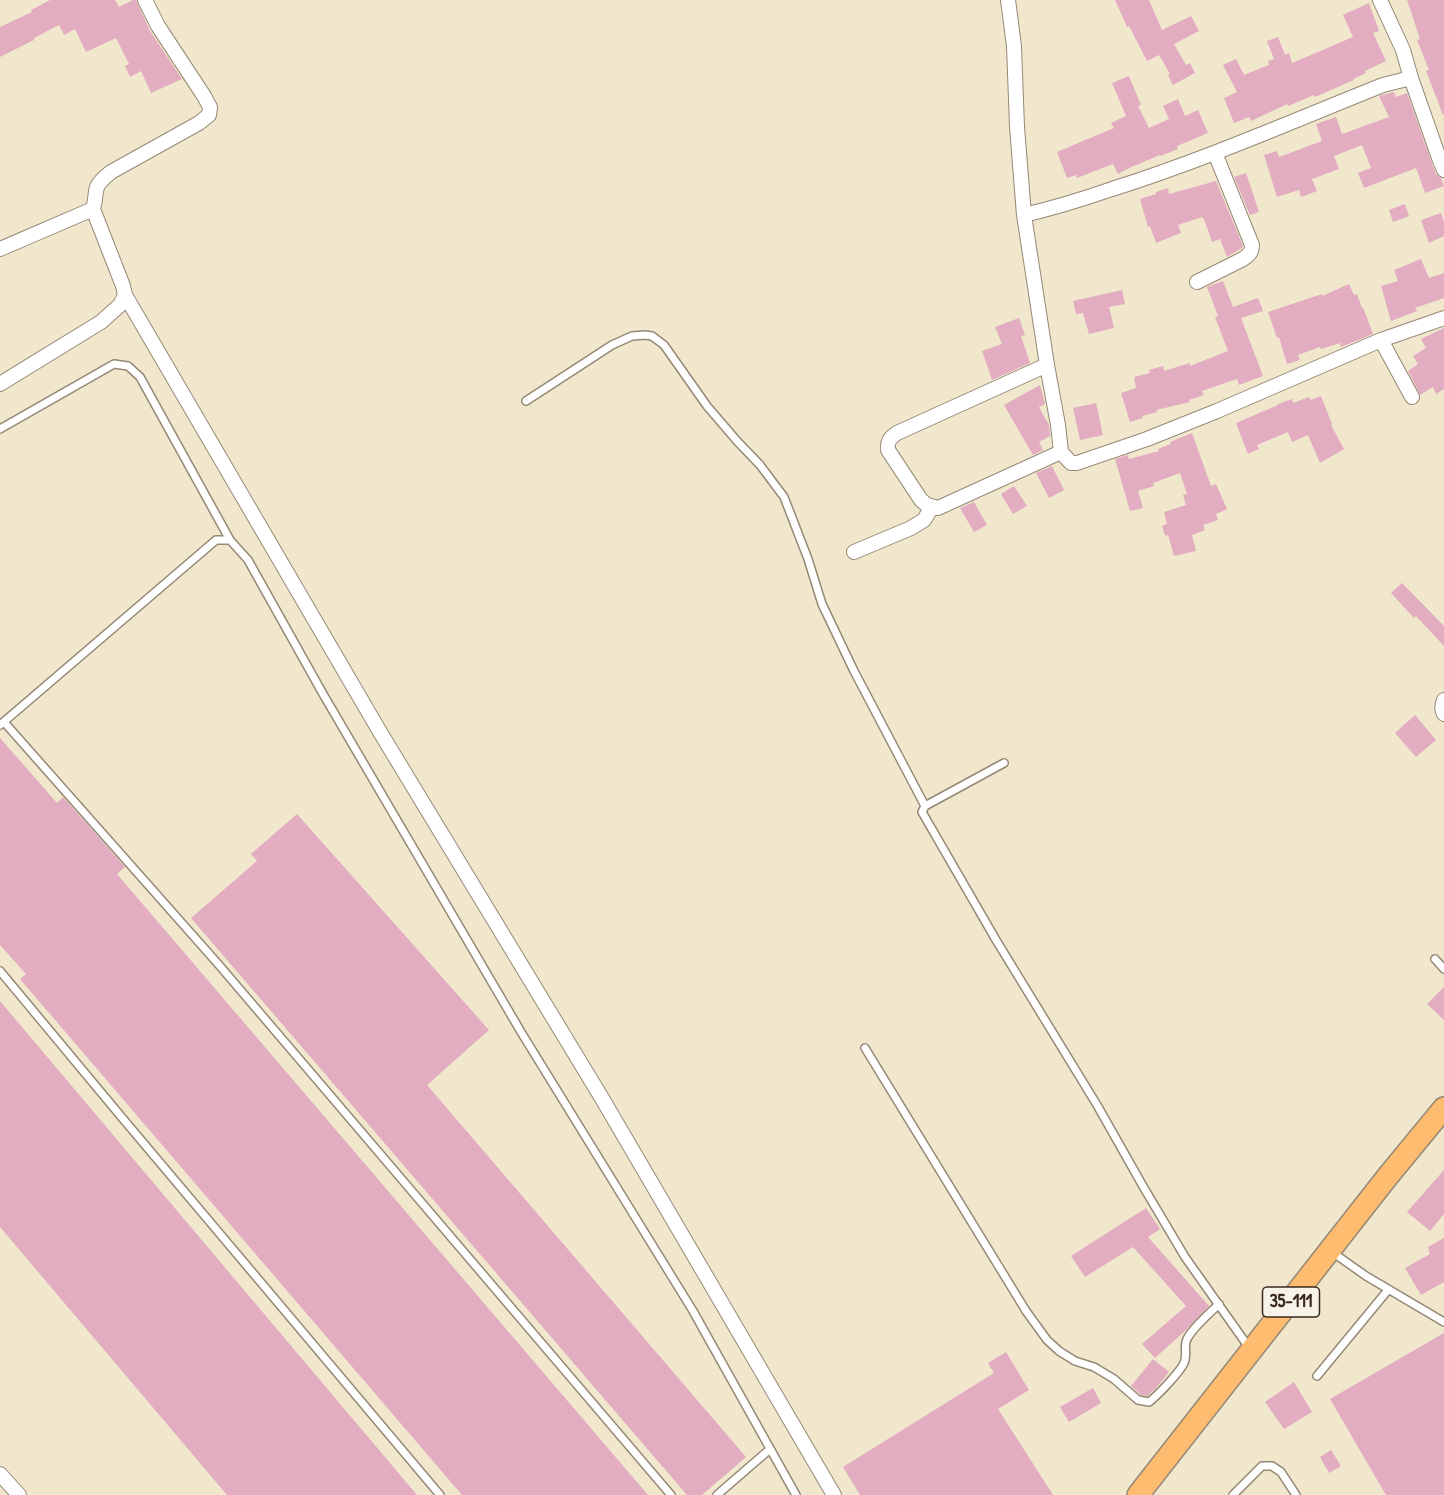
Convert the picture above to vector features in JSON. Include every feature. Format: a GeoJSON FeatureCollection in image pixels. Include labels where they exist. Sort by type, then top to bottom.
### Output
{"type":"FeatureCollection","features":[{"type":"Feature","properties":{"kind":"main road","name":"35-111"},"geometry":{"type":"LineString","coordinates":[[1144,1493],[1252,1351],[1336,1255],[1388,1176],[1444,1108]]}},
{"type":"Feature","properties":{"kind":"street"},"geometry":{"type":"LineString","coordinates":[[145,0],[158,26],[210,107],[209,116],[199,123],[111,172],[99,182],[95,191],[93,209],[123,285],[124,295],[380,732],[603,1100],[834,1495]]}},
{"type":"Feature","properties":{"kind":"street"},"geometry":{"type":"LineString","coordinates":[[1008,0],[1014,46],[1024,215],[1061,452],[1071,463],[1077,463],[1147,439],[1380,340],[1444,318]]}},
{"type":"Feature","properties":{"kind":"street"},"geometry":{"type":"LineString","coordinates":[[1380,0],[1403,50],[1444,170]]}},
{"type":"Feature","properties":{"kind":"street"},"geometry":{"type":"LineString","coordinates":[[1024,215],[1048,210],[1136,182],[1215,153],[1372,89],[1411,78]]}},
{"type":"Feature","properties":{"kind":"street"},"geometry":{"type":"LineString","coordinates":[[1197,282],[1243,259],[1252,250],[1215,153]]}},
{"type":"Feature","properties":{"kind":"street"},"geometry":{"type":"LineString","coordinates":[[0,249],[93,209]]}},
{"type":"Feature","properties":{"kind":"street"},"geometry":{"type":"LineString","coordinates":[[0,384],[101,322],[120,304],[124,295]]}},
{"type":"Feature","properties":{"kind":"street"},"geometry":{"type":"LineString","coordinates":[[1380,340],[1412,397]]}},
{"type":"Feature","properties":{"kind":"street"},"geometry":{"type":"LineString","coordinates":[[1047,365],[907,428],[891,437],[888,441],[888,450],[921,500],[927,505],[938,508],[1061,452]]}},
{"type":"Feature","properties":{"kind":"street"},"geometry":{"type":"LineString","coordinates":[[854,552],[911,528],[924,520],[932,507]]}},
{"type":"Feature","properties":{"kind":"street"},"geometry":{"type":"LineString","coordinates":[[1444,700],[1442,705],[1444,714]]}},
{"type":"Feature","properties":{"kind":"street"},"geometry":{"type":"LineString","coordinates":[[0,1474],[19,1495]]}},
{"type":"Feature","properties":{"kind":"lane"},"geometry":{"type":"LineString","coordinates":[[526,401],[612,345],[632,336],[652,336],[664,345],[707,406],[760,465],[784,497],[808,559],[822,604],[854,671],[925,806]]}},
{"type":"Feature","properties":{"kind":"lane"},"geometry":{"type":"LineString","coordinates":[[0,429],[114,364],[128,366],[140,377],[230,540],[248,560],[323,694],[521,1032],[693,1311],[796,1495]]}},
{"type":"Feature","properties":{"kind":"lane"},"geometry":{"type":"LineString","coordinates":[[230,540],[216,540],[2,724],[219,965],[671,1495]]}},
{"type":"Feature","properties":{"kind":"lane"},"geometry":{"type":"LineString","coordinates":[[1004,763],[925,806],[922,812],[1185,1257],[1252,1351]]}},
{"type":"Feature","properties":{"kind":"lane"},"geometry":{"type":"LineString","coordinates":[[1435,959],[1444,969]]}},
{"type":"Feature","properties":{"kind":"lane"},"geometry":{"type":"LineString","coordinates":[[0,971],[440,1495]]}},
{"type":"Feature","properties":{"kind":"lane"},"geometry":{"type":"LineString","coordinates":[[865,1048],[1026,1311],[1047,1340],[1059,1351],[1114,1379],[1138,1400],[1149,1402],[1184,1364],[1186,1355],[1184,1347],[1187,1338],[1219,1304]]}},
{"type":"Feature","properties":{"kind":"lane"},"geometry":{"type":"LineString","coordinates":[[1336,1255],[1362,1274],[1444,1322]]}},
{"type":"Feature","properties":{"kind":"lane"},"geometry":{"type":"LineString","coordinates":[[1317,1376],[1388,1290]]}},
{"type":"Feature","properties":{"kind":"lane"},"geometry":{"type":"LineString","coordinates":[[717,1495],[770,1449]]}},
{"type":"Feature","properties":{"kind":"lane"},"geometry":{"type":"LineString","coordinates":[[1233,1495],[1262,1466],[1272,1466],[1281,1472],[1296,1495]]}},
{"type":"Feature","properties":{"kind":"building"},"geometry":{"type":"Polygon","coordinates":[[[50,0],[115,0],[119,7],[136,0],[150,31],[182,79],[151,93],[141,71],[130,77],[125,66],[129,64],[116,38],[86,52],[75,29],[64,35],[59,25],[0,57],[0,27],[32,12],[31,10],[50,0]]]}},
{"type":"Feature","properties":{"kind":"building"},"geometry":{"type":"Polygon","coordinates":[[[1115,0],[1149,0],[1162,30],[1191,16],[1199,31],[1174,44],[1186,65],[1190,63],[1195,73],[1173,85],[1168,75],[1170,74],[1159,55],[1147,61],[1129,26],[1127,27],[1115,0]]]}},
{"type":"Feature","properties":{"kind":"building"},"geometry":{"type":"Polygon","coordinates":[[[1407,0],[1444,0],[1443,115],[1426,71],[1429,70],[1417,40],[1420,39],[1407,0]]]}},
{"type":"Feature","properties":{"kind":"building"},"geometry":{"type":"Polygon","coordinates":[[[1369,3],[1379,31],[1373,33],[1386,61],[1365,71],[1366,73],[1354,80],[1315,97],[1314,95],[1288,106],[1287,104],[1251,121],[1249,117],[1234,123],[1224,98],[1237,92],[1223,65],[1236,59],[1244,75],[1269,65],[1268,61],[1274,59],[1267,41],[1278,37],[1285,55],[1289,53],[1292,63],[1353,37],[1343,15],[1369,3]]]}},
{"type":"Feature","properties":{"kind":"building"},"geometry":{"type":"Polygon","coordinates":[[[1129,76],[1141,105],[1138,106],[1149,128],[1169,119],[1163,106],[1178,99],[1185,116],[1198,110],[1208,133],[1177,146],[1178,149],[1118,174],[1113,164],[1077,178],[1076,175],[1067,178],[1057,152],[1114,128],[1111,123],[1126,116],[1112,83],[1129,76]]]}},
{"type":"Feature","properties":{"kind":"building"},"geometry":{"type":"Polygon","coordinates":[[[1394,92],[1396,97],[1407,93],[1436,174],[1441,178],[1444,186],[1425,193],[1416,168],[1364,188],[1358,173],[1371,168],[1362,145],[1334,156],[1339,169],[1312,179],[1317,191],[1301,197],[1299,190],[1277,197],[1264,155],[1277,151],[1279,157],[1322,141],[1316,124],[1336,117],[1342,134],[1389,117],[1379,96],[1394,92]]]}},
{"type":"Feature","properties":{"kind":"building"},"geometry":{"type":"Polygon","coordinates":[[[1246,173],[1259,212],[1250,215],[1234,177],[1246,173]]]}},
{"type":"Feature","properties":{"kind":"building"},"geometry":{"type":"Polygon","coordinates":[[[1216,181],[1242,248],[1227,257],[1220,239],[1212,242],[1202,217],[1178,225],[1181,233],[1156,243],[1150,226],[1148,227],[1140,199],[1168,188],[1169,194],[1216,181]]]}},
{"type":"Feature","properties":{"kind":"building"},"geometry":{"type":"Polygon","coordinates":[[[1405,204],[1409,216],[1393,222],[1389,210],[1405,204]]]}},
{"type":"Feature","properties":{"kind":"building"},"geometry":{"type":"Polygon","coordinates":[[[1441,213],[1444,222],[1444,236],[1429,243],[1421,220],[1441,213]]]}},
{"type":"Feature","properties":{"kind":"building"},"geometry":{"type":"Polygon","coordinates":[[[1421,259],[1429,278],[1444,273],[1444,298],[1415,308],[1417,311],[1391,321],[1381,286],[1398,281],[1394,270],[1421,259]]]}},
{"type":"Feature","properties":{"kind":"building"},"geometry":{"type":"Polygon","coordinates":[[[1223,281],[1233,307],[1258,298],[1263,311],[1241,318],[1263,376],[1239,385],[1237,379],[1202,391],[1204,395],[1189,400],[1190,402],[1156,410],[1157,412],[1130,422],[1121,393],[1136,388],[1134,377],[1150,373],[1149,370],[1163,366],[1164,371],[1190,363],[1190,366],[1228,351],[1207,287],[1223,281]]]}},
{"type":"Feature","properties":{"kind":"building"},"geometry":{"type":"Polygon","coordinates":[[[1349,284],[1354,295],[1357,294],[1373,334],[1341,347],[1340,343],[1321,349],[1320,347],[1298,355],[1300,360],[1287,364],[1268,312],[1322,294],[1322,296],[1349,284]]]}},
{"type":"Feature","properties":{"kind":"building"},"geometry":{"type":"Polygon","coordinates":[[[1122,290],[1125,304],[1109,307],[1114,328],[1089,334],[1083,313],[1076,314],[1073,301],[1122,290]]]}},
{"type":"Feature","properties":{"kind":"building"},"geometry":{"type":"Polygon","coordinates":[[[1019,318],[1025,335],[1021,336],[1030,363],[992,380],[982,351],[1002,344],[995,327],[1019,318]]]}},
{"type":"Feature","properties":{"kind":"building"},"geometry":{"type":"Polygon","coordinates":[[[1444,328],[1444,389],[1436,394],[1433,387],[1420,395],[1408,371],[1418,364],[1413,356],[1426,348],[1421,339],[1444,328]]]}},
{"type":"Feature","properties":{"kind":"building"},"geometry":{"type":"Polygon","coordinates":[[[1040,385],[1045,404],[1039,407],[1049,425],[1050,436],[1039,442],[1043,450],[1033,455],[1004,405],[1040,385]]]}},
{"type":"Feature","properties":{"kind":"building"},"geometry":{"type":"Polygon","coordinates":[[[1321,396],[1331,425],[1344,449],[1320,463],[1308,435],[1292,442],[1288,432],[1257,445],[1259,449],[1248,454],[1236,423],[1292,399],[1293,403],[1309,397],[1311,400],[1321,396]]]}},
{"type":"Feature","properties":{"kind":"building"},"geometry":{"type":"Polygon","coordinates":[[[1096,403],[1103,435],[1080,440],[1073,408],[1096,403]]]}},
{"type":"Feature","properties":{"kind":"building"},"geometry":{"type":"Polygon","coordinates":[[[1192,433],[1211,486],[1216,484],[1227,509],[1216,514],[1218,520],[1203,525],[1205,530],[1192,535],[1196,551],[1174,556],[1168,535],[1165,536],[1162,526],[1167,524],[1164,512],[1186,505],[1183,495],[1187,494],[1180,473],[1138,491],[1143,508],[1130,511],[1115,459],[1128,455],[1129,459],[1159,451],[1158,449],[1171,444],[1170,442],[1192,433]]]}},
{"type":"Feature","properties":{"kind":"building"},"geometry":{"type":"Polygon","coordinates":[[[1052,466],[1064,490],[1049,498],[1036,473],[1052,466]]]}},
{"type":"Feature","properties":{"kind":"building"},"geometry":{"type":"Polygon","coordinates":[[[1014,486],[1027,506],[1013,514],[1001,494],[1014,486]]]}},
{"type":"Feature","properties":{"kind":"building"},"geometry":{"type":"Polygon","coordinates":[[[974,502],[987,525],[974,532],[960,508],[974,502]]]}},
{"type":"Feature","properties":{"kind":"building"},"geometry":{"type":"Polygon","coordinates":[[[1402,583],[1444,626],[1444,646],[1391,593],[1402,583]]]}},
{"type":"Feature","properties":{"kind":"building"},"geometry":{"type":"Polygon","coordinates":[[[1415,715],[1436,740],[1416,757],[1395,733],[1415,715]]]}},
{"type":"Feature","properties":{"kind":"building"},"geometry":{"type":"Polygon","coordinates":[[[0,738],[57,803],[63,797],[125,867],[117,874],[648,1495],[462,1495],[20,979],[26,974],[0,945],[0,738]]]}},
{"type":"Feature","properties":{"kind":"building"},"geometry":{"type":"Polygon","coordinates":[[[297,814],[489,1030],[427,1085],[746,1457],[702,1495],[687,1495],[191,918],[257,861],[251,854],[297,814]]]}},
{"type":"Feature","properties":{"kind":"building"},"geometry":{"type":"Polygon","coordinates":[[[1444,987],[1444,1020],[1427,1004],[1444,987]]]}},
{"type":"Feature","properties":{"kind":"building"},"geometry":{"type":"Polygon","coordinates":[[[0,1001],[417,1495],[227,1495],[0,1227],[0,1001]]]}},
{"type":"Feature","properties":{"kind":"building"},"geometry":{"type":"Polygon","coordinates":[[[1444,1170],[1444,1214],[1430,1231],[1407,1212],[1444,1170]]]}},
{"type":"Feature","properties":{"kind":"building"},"geometry":{"type":"Polygon","coordinates":[[[1146,1208],[1160,1229],[1148,1237],[1209,1306],[1155,1358],[1142,1344],[1186,1306],[1133,1247],[1085,1277],[1071,1256],[1146,1208]]]}},
{"type":"Feature","properties":{"kind":"building"},"geometry":{"type":"Polygon","coordinates":[[[1444,1238],[1444,1282],[1421,1295],[1405,1268],[1430,1254],[1428,1247],[1444,1238]]]}},
{"type":"Feature","properties":{"kind":"building"},"geometry":{"type":"Polygon","coordinates":[[[1444,1333],[1444,1495],[1386,1495],[1330,1399],[1444,1333]]]}},
{"type":"Feature","properties":{"kind":"building"},"geometry":{"type":"Polygon","coordinates":[[[1006,1352],[1029,1390],[998,1409],[1053,1495],[860,1495],[843,1467],[994,1373],[988,1363],[1006,1352]]]}},
{"type":"Feature","properties":{"kind":"building"},"geometry":{"type":"Polygon","coordinates":[[[1153,1359],[1169,1372],[1147,1396],[1141,1395],[1131,1386],[1153,1359]]]}},
{"type":"Feature","properties":{"kind":"building"},"geometry":{"type":"Polygon","coordinates":[[[1294,1382],[1312,1412],[1284,1429],[1265,1402],[1294,1382]]]}},
{"type":"Feature","properties":{"kind":"building"},"geometry":{"type":"Polygon","coordinates":[[[1093,1388],[1101,1403],[1069,1422],[1060,1407],[1093,1388]]]}},
{"type":"Feature","properties":{"kind":"building"},"geometry":{"type":"Polygon","coordinates":[[[1331,1450],[1341,1466],[1329,1473],[1320,1457],[1331,1450]]]}}]}
